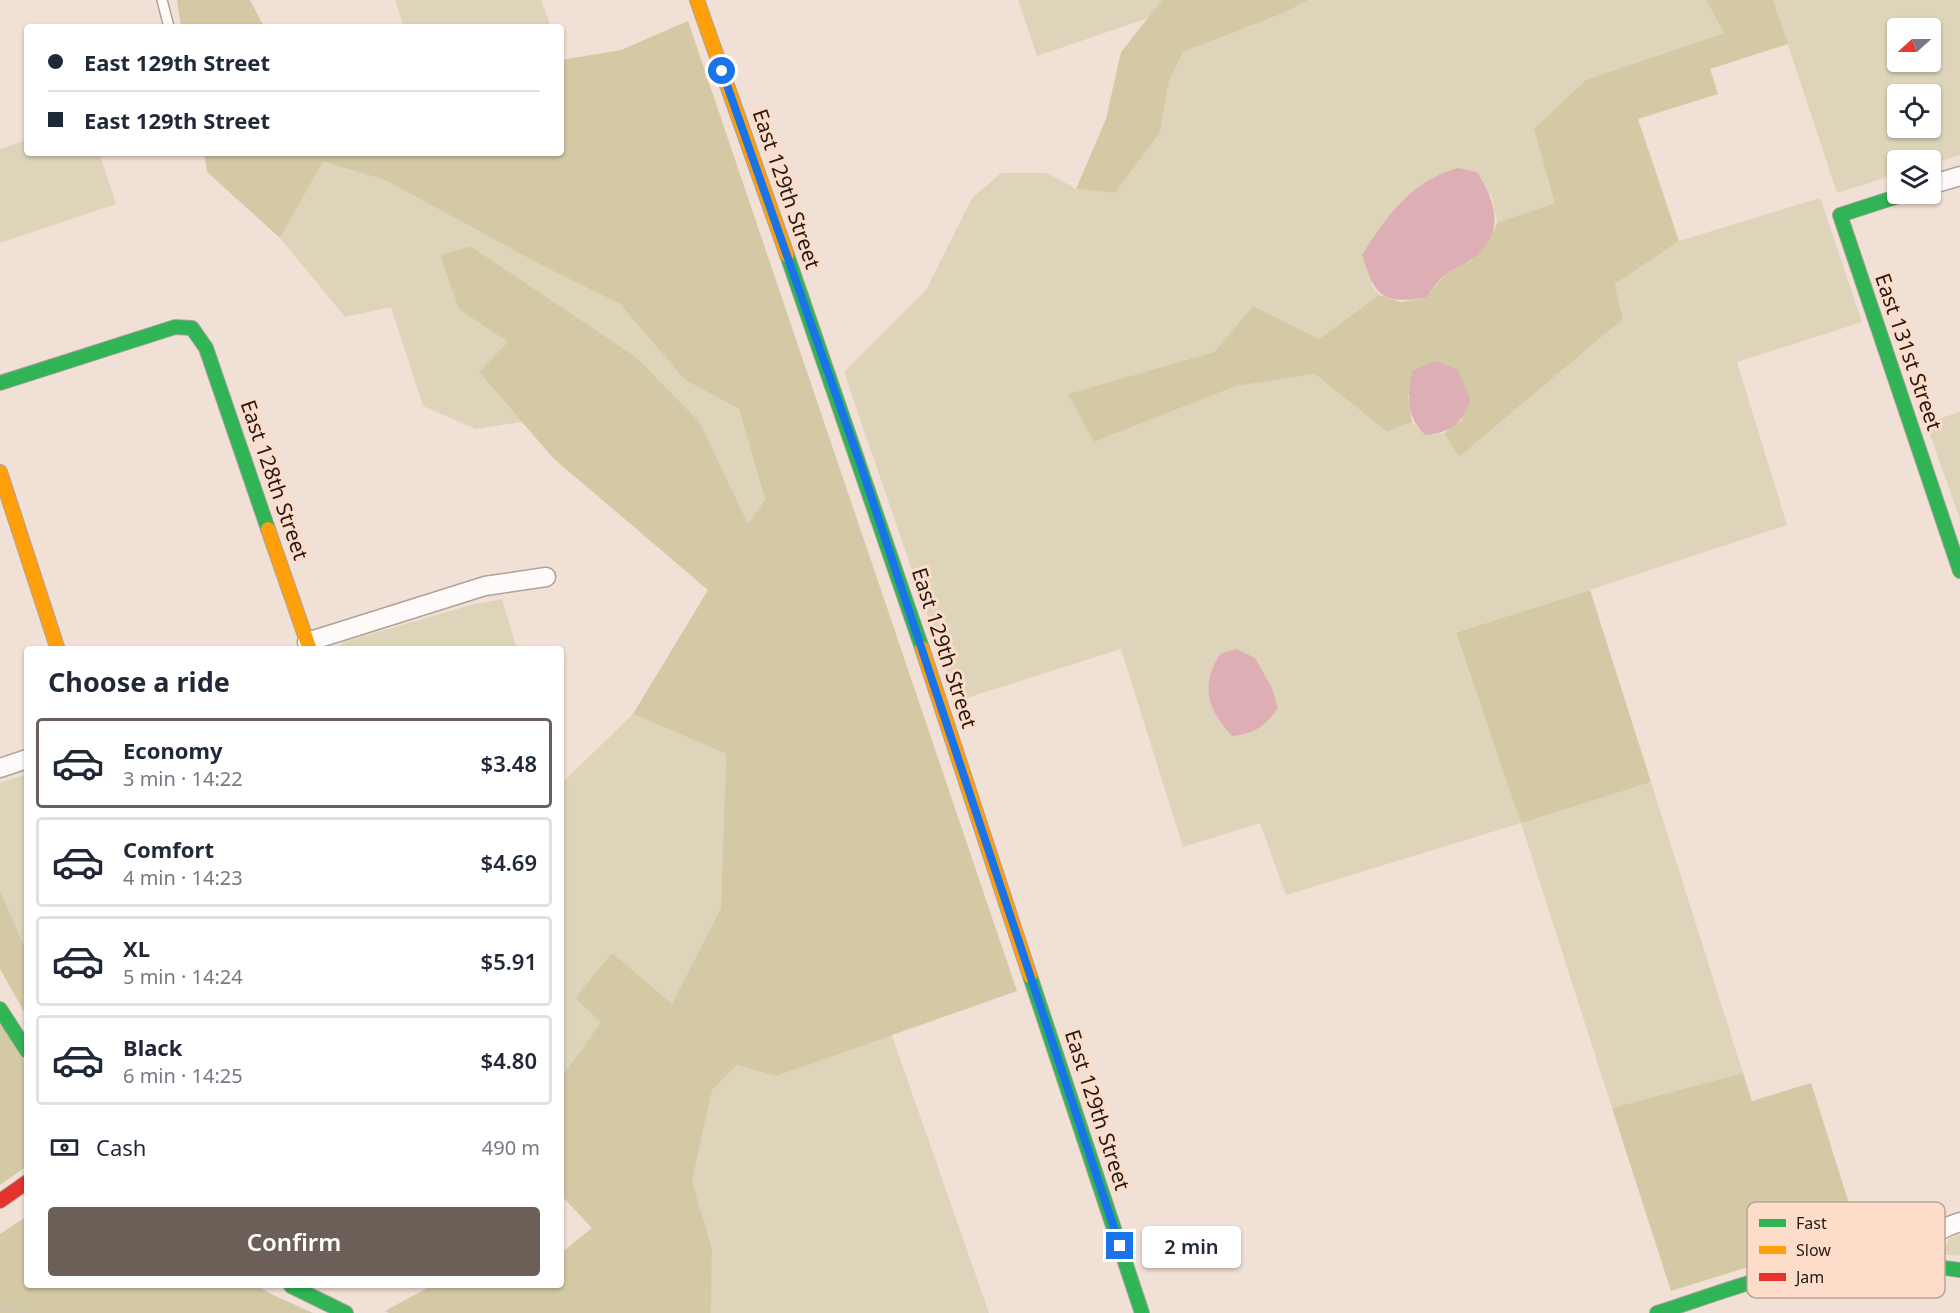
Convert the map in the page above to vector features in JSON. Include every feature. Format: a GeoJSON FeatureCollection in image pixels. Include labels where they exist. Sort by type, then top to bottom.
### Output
{"type":"FeatureCollection","features":[{"type":"Feature","properties":{"kind":"main road","name":"East 129th Street"},"geometry":{"type":"LineString","coordinates":[[697,0],[861,466],[1142,1313]]}},
{"type":"Feature","properties":{"kind":"main road","name":"East 131st Street"},"geometry":{"type":"LineString","coordinates":[[1887,200],[1840,215],[1913,438],[1960,571]]}},
{"type":"Feature","properties":{"kind":"main road","name":"East 128th Street"},"geometry":{"type":"LineString","coordinates":[[0,383],[175,327],[192,328],[206,348],[309,646]]}},
{"type":"Feature","properties":{"kind":"main road"},"geometry":{"type":"LineString","coordinates":[[0,472],[57,646]]}},
{"type":"Feature","properties":{"kind":"main road"},"geometry":{"type":"LineString","coordinates":[[0,1009],[24,1046]]}},
{"type":"Feature","properties":{"kind":"main road"},"geometry":{"type":"LineString","coordinates":[[10,1197],[24,1185]]}},
{"type":"Feature","properties":{"kind":"main road"},"geometry":{"type":"LineString","coordinates":[[1945,1268],[1960,1270]]}},
{"type":"Feature","properties":{"kind":"main road"},"geometry":{"type":"LineString","coordinates":[[1657,1313],[1747,1285]]}},
{"type":"Feature","properties":{"kind":"main road"},"geometry":{"type":"LineString","coordinates":[[295,1288],[346,1313]]}},
{"type":"Feature","properties":{"kind":"street"},"geometry":{"type":"LineString","coordinates":[[1941,182],[1960,176]]}},
{"type":"Feature","properties":{"kind":"street"},"geometry":{"type":"LineString","coordinates":[[309,646],[485,586],[546,577]]}},
{"type":"Feature","properties":{"kind":"street"},"geometry":{"type":"LineString","coordinates":[[0,768],[24,760]]}},
{"type":"Feature","properties":{"kind":"street"},"geometry":{"type":"LineString","coordinates":[[1945,1227],[1960,1222]]}},
{"type":"Feature","properties":{"kind":"lane"},"geometry":{"type":"LineString","coordinates":[[162,0],[168,24]]}},
{"type":"Feature","properties":{"kind":"path"},"geometry":{"type":"LineString","coordinates":[[0,1308],[20,1309],[25,1313]]}},
{"type":"Feature","properties":{"kind":"shaded area"},"geometry":{"type":"Polygon","coordinates":[[[177,0],[250,0],[262,24],[181,24],[177,0]]]}},
{"type":"Feature","properties":{"kind":"shaded area"},"geometry":{"type":"Polygon","coordinates":[[[395,0],[541,0],[550,24],[403,24],[395,0]]]}},
{"type":"Feature","properties":{"kind":"shaded area"},"geometry":{"type":"Polygon","coordinates":[[[1018,0],[1162,0],[1148,18],[1037,56],[1018,0]]]}},
{"type":"Feature","properties":{"kind":"shaded area"},"geometry":{"type":"Polygon","coordinates":[[[1162,0],[1308,0],[1286,12],[1183,52],[1169,81],[1160,133],[1115,193],[1076,189],[1106,119],[1121,52],[1162,0]]]}},
{"type":"Feature","properties":{"kind":"shaded area"},"geometry":{"type":"Polygon","coordinates":[[[1308,0],[1706,0],[1724,33],[1587,80],[1555,203],[1497,223],[1491,194],[1371,284],[1379,295],[1319,339],[1253,306],[1214,352],[1069,394],[1094,442],[1236,386],[1315,374],[1387,432],[1412,422],[1425,435],[1444,433],[1459,457],[1623,319],[1615,284],[1679,241],[1820,198],[1862,322],[1737,362],[1787,525],[1456,634],[1521,822],[1651,782],[1743,1073],[1612,1108],[1521,823],[1286,895],[1260,823],[1183,847],[1121,649],[957,701],[844,372],[926,290],[972,198],[1001,173],[1047,173],[1076,189],[1115,193],[1160,133],[1169,81],[1183,52],[1286,12],[1308,0]]]}},
{"type":"Feature","properties":{"kind":"shaded area"},"geometry":{"type":"Polygon","coordinates":[[[1706,0],[1773,0],[1788,44],[1710,69],[1718,94],[1638,119],[1679,241],[1615,284],[1623,319],[1459,457],[1444,433],[1463,419],[1408,395],[1412,422],[1387,432],[1315,374],[1236,386],[1094,442],[1068,394],[1214,352],[1253,306],[1319,339],[1379,295],[1401,302],[1426,298],[1447,272],[1469,262],[1489,240],[1497,223],[1555,203],[1534,129],[1586,80],[1724,33],[1706,0]]]}},
{"type":"Feature","properties":{"kind":"shaded area"},"geometry":{"type":"Polygon","coordinates":[[[1773,0],[1960,0],[1960,155],[1941,161],[1941,150],[1887,150],[1887,177],[1837,193],[1773,0]]]}},
{"type":"Feature","properties":{"kind":"shaded area"},"geometry":{"type":"Polygon","coordinates":[[[688,21],[1017,991],[776,1076],[737,1065],[712,1090],[692,1181],[712,1248],[711,1313],[389,1313],[385,1311],[427,1288],[564,1288],[564,1251],[592,1228],[564,1198],[564,1074],[601,1022],[575,998],[612,953],[672,1004],[721,908],[726,754],[633,714],[708,590],[553,458],[479,372],[508,342],[459,309],[440,255],[470,246],[637,358],[700,423],[748,524],[765,500],[739,409],[685,380],[620,304],[543,266],[385,180],[323,161],[280,238],[207,172],[204,156],[564,156],[564,60],[621,50],[688,21]]]}},
{"type":"Feature","properties":{"kind":"shaded area"},"geometry":{"type":"Polygon","coordinates":[[[24,141],[24,156],[100,156],[116,204],[0,243],[0,149],[24,141]]]}},
{"type":"Feature","properties":{"kind":"shaded area"},"geometry":{"type":"Polygon","coordinates":[[[323,160],[385,180],[543,266],[620,304],[685,380],[739,409],[765,501],[748,525],[700,423],[470,246],[440,255],[459,308],[508,342],[479,372],[522,422],[476,429],[423,406],[391,307],[345,317],[280,238],[323,160]]]}},
{"type":"Feature","properties":{"kind":"shaded area"},"geometry":{"type":"Polygon","coordinates":[[[1458,168],[1477,172],[1490,197],[1495,220],[1488,242],[1468,262],[1444,275],[1426,298],[1399,300],[1389,298],[1376,289],[1362,255],[1391,214],[1414,191],[1441,174],[1458,168]]]}},
{"type":"Feature","properties":{"kind":"shaded area"},"geometry":{"type":"Polygon","coordinates":[[[1435,361],[1458,370],[1470,400],[1463,416],[1454,426],[1442,432],[1425,435],[1411,413],[1409,397],[1412,371],[1435,361]]]}},
{"type":"Feature","properties":{"kind":"shaded area"},"geometry":{"type":"Polygon","coordinates":[[[1960,412],[1960,519],[1926,423],[1960,412]]]}},
{"type":"Feature","properties":{"kind":"shaded area"},"geometry":{"type":"Polygon","coordinates":[[[1590,590],[1651,782],[1521,823],[1456,633],[1590,590]]]}},
{"type":"Feature","properties":{"kind":"shaded area"},"geometry":{"type":"Polygon","coordinates":[[[502,599],[516,646],[341,646],[343,642],[471,605],[502,599]]]}},
{"type":"Feature","properties":{"kind":"shaded area"},"geometry":{"type":"Polygon","coordinates":[[[1236,649],[1255,658],[1272,688],[1278,708],[1259,728],[1232,736],[1223,726],[1212,706],[1208,687],[1220,654],[1236,649]]]}},
{"type":"Feature","properties":{"kind":"shaded area"},"geometry":{"type":"Polygon","coordinates":[[[633,714],[726,754],[721,908],[672,1005],[611,953],[601,1022],[564,1074],[564,781],[633,714]]]}},
{"type":"Feature","properties":{"kind":"shaded area"},"geometry":{"type":"Polygon","coordinates":[[[24,775],[24,946],[0,890],[0,783],[24,775]]]}},
{"type":"Feature","properties":{"kind":"shaded area"},"geometry":{"type":"Polygon","coordinates":[[[0,890],[24,946],[24,1012],[0,969],[0,890]]]}},
{"type":"Feature","properties":{"kind":"shaded area"},"geometry":{"type":"Polygon","coordinates":[[[0,1024],[24,1060],[24,1168],[0,1185],[0,1024]]]}},
{"type":"Feature","properties":{"kind":"shaded area"},"geometry":{"type":"Polygon","coordinates":[[[891,1033],[989,1313],[711,1313],[712,1248],[692,1181],[712,1089],[737,1065],[776,1076],[891,1033]]]}},
{"type":"Feature","properties":{"kind":"shaded area"},"geometry":{"type":"Polygon","coordinates":[[[1743,1073],[1752,1101],[1811,1083],[1849,1202],[1747,1202],[1747,1267],[1671,1291],[1612,1108],[1743,1073]]]}},
{"type":"Feature","properties":{"kind":"shaded area"},"geometry":{"type":"Polygon","coordinates":[[[24,1218],[24,1288],[261,1288],[313,1313],[0,1313],[0,1234],[24,1218]]]}},
{"type":"Feature","properties":{"kind":"shaded area"},"geometry":{"type":"Polygon","coordinates":[[[1960,1234],[1960,1256],[1945,1254],[1949,1238],[1960,1234]]]}},
{"type":"Feature","properties":{"kind":"traffic: fast"},"geometry":{"type":"LineString","coordinates":[[1887,200],[1840,215],[1960,571]]}},
{"type":"Feature","properties":{"kind":"traffic: fast"},"geometry":{"type":"LineString","coordinates":[[787,255],[922,648]]}},
{"type":"Feature","properties":{"kind":"traffic: fast"},"geometry":{"type":"LineString","coordinates":[[0,383],[175,327],[192,328],[206,348],[268,529]]}},
{"type":"Feature","properties":{"kind":"traffic: fast"},"geometry":{"type":"LineString","coordinates":[[1030,976],[1142,1313]]}},
{"type":"Feature","properties":{"kind":"traffic: fast"},"geometry":{"type":"LineString","coordinates":[[0,1009],[24,1046]]}},
{"type":"Feature","properties":{"kind":"traffic: fast"},"geometry":{"type":"LineString","coordinates":[[1945,1268],[1960,1270]]}},
{"type":"Feature","properties":{"kind":"traffic: fast"},"geometry":{"type":"LineString","coordinates":[[1657,1313],[1747,1284]]}},
{"type":"Feature","properties":{"kind":"traffic: fast"},"geometry":{"type":"LineString","coordinates":[[295,1288],[346,1313]]}},
{"type":"Feature","properties":{"kind":"traffic: slow"},"geometry":{"type":"LineString","coordinates":[[697,0],[787,255]]}},
{"type":"Feature","properties":{"kind":"traffic: slow"},"geometry":{"type":"LineString","coordinates":[[0,472],[57,646]]}},
{"type":"Feature","properties":{"kind":"traffic: slow"},"geometry":{"type":"LineString","coordinates":[[268,529],[309,646]]}},
{"type":"Feature","properties":{"kind":"traffic: slow"},"geometry":{"type":"LineString","coordinates":[[922,648],[1030,976]]}},
{"type":"Feature","properties":{"kind":"traffic: jam"},"geometry":{"type":"LineString","coordinates":[[0,1201],[24,1184]]}},
{"type":"Feature","properties":{"kind":"route"},"geometry":{"type":"LineString","coordinates":[[722,71],[861,466],[1120,1246]]}}]}
